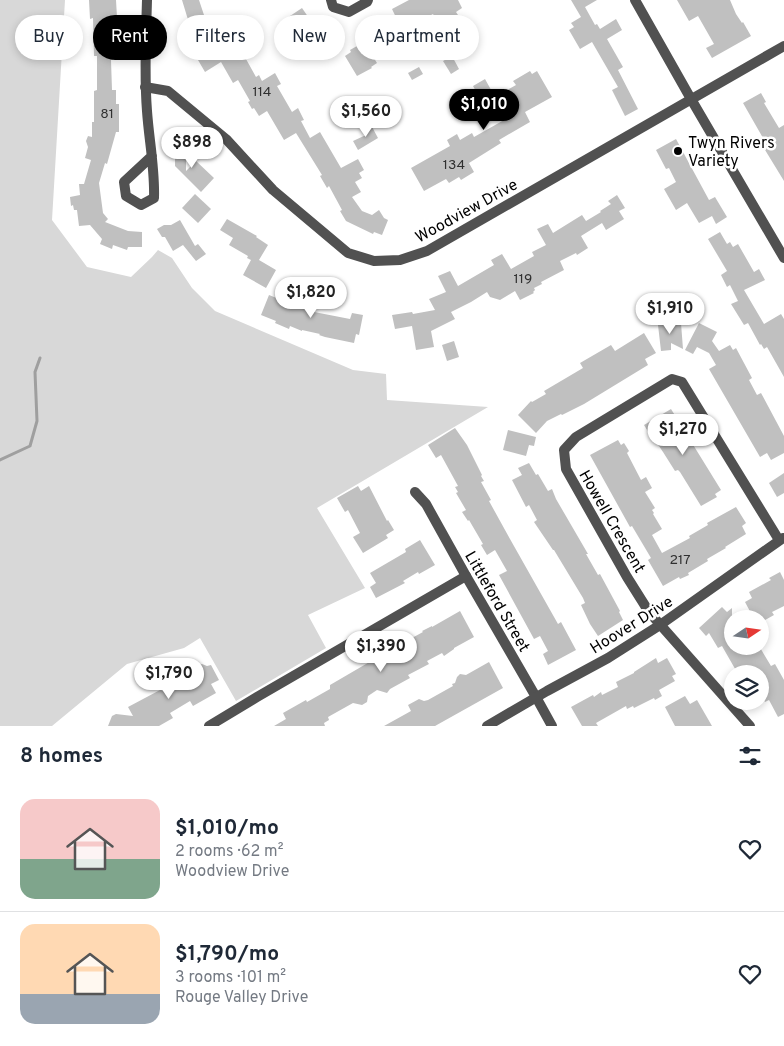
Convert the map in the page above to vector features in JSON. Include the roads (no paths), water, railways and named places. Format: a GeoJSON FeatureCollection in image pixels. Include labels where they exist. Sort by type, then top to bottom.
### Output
{"type":"FeatureCollection","features":[{"type":"Feature","properties":{"kind":"street"},"geometry":{"type":"LineString","coordinates":[[147,0],[145,87],[147,113],[152,156],[155,186],[154,198],[140,205],[126,196],[124,182],[152,156]]}},
{"type":"Feature","properties":{"kind":"street"},"geometry":{"type":"LineString","coordinates":[[331,0],[333,7],[349,12],[368,0]]}},
{"type":"Feature","properties":{"kind":"street"},"geometry":{"type":"LineString","coordinates":[[635,0],[784,258]]}},
{"type":"Feature","properties":{"kind":"street","name":"Woodview Drive"},"geometry":{"type":"LineString","coordinates":[[145,87],[168,91],[226,139],[273,190],[348,253],[374,260],[400,260],[427,251],[784,46]]}},
{"type":"Feature","properties":{"kind":"street","name":"Howell Crescent"},"geometry":{"type":"LineString","coordinates":[[750,726],[649,612],[566,469],[564,450],[576,437],[672,379],[682,382],[782,539]]}},
{"type":"Feature","properties":{"kind":"street","name":"Littleford Street"},"geometry":{"type":"LineString","coordinates":[[415,492],[426,504],[552,726]]}},
{"type":"Feature","properties":{"kind":"street","name":"Hoover Drive"},"geometry":{"type":"LineString","coordinates":[[487,726],[608,658],[660,625],[782,539]]}},
{"type":"Feature","properties":{"kind":"street"},"geometry":{"type":"LineString","coordinates":[[209,726],[466,576]]}},
{"type":"Feature","properties":{"kind":"waterway"},"geometry":{"type":"LineString","coordinates":[[0,460],[30,446],[37,421],[35,372],[40,358]]}},
{"type":"Feature","properties":{"kind":"place","name":"Twyn Rivers Variety"},"geometry":{"type":"Point","coordinates":[678,151]}}]}
